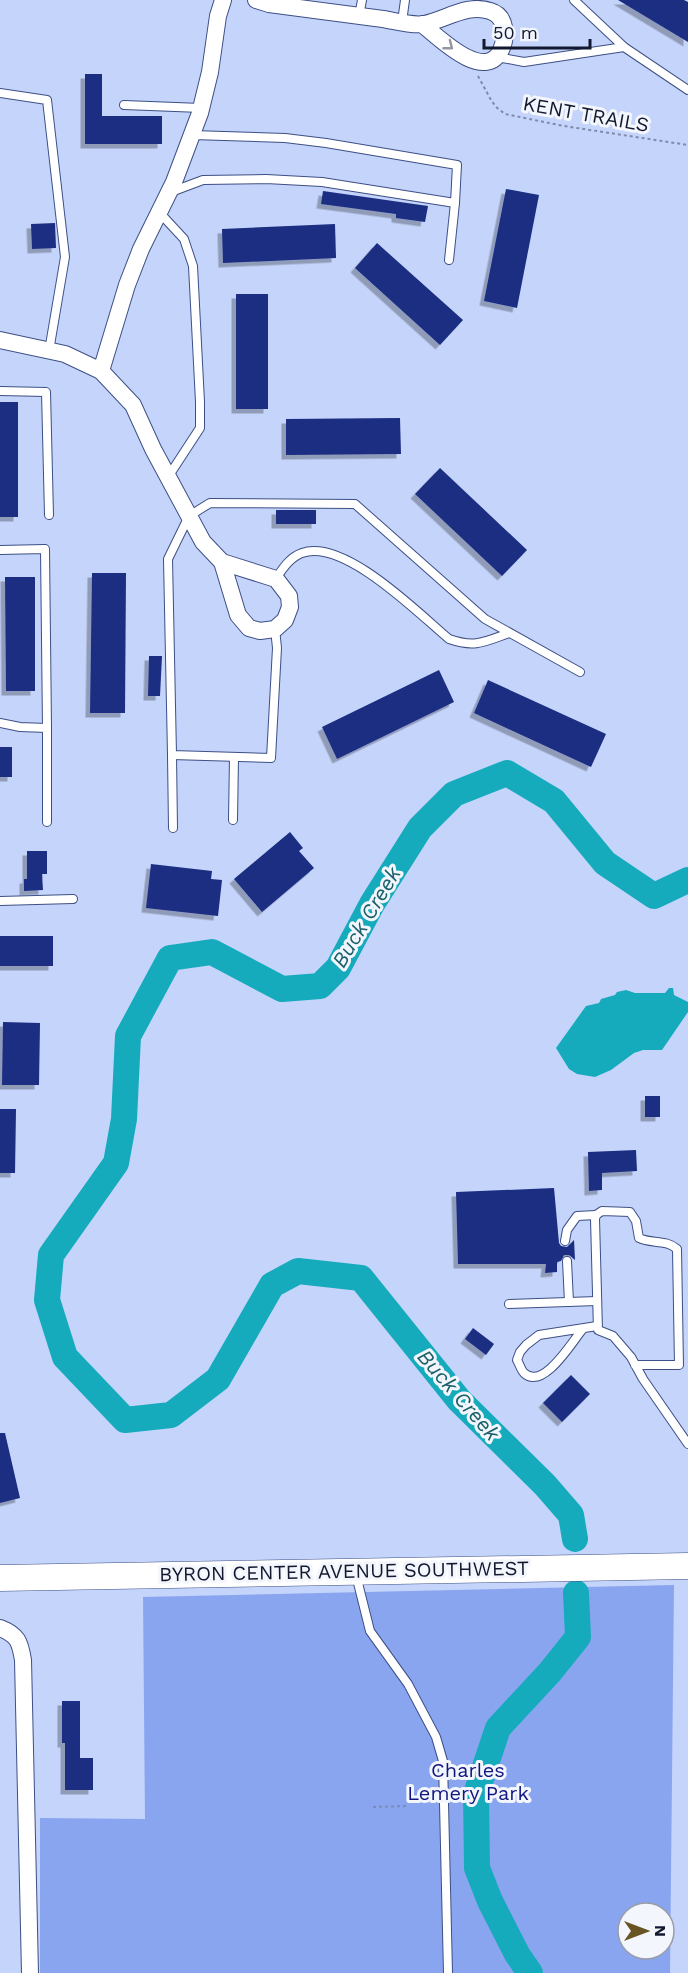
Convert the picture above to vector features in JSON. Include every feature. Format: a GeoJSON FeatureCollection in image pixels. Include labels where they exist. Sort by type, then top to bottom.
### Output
{"type":"FeatureCollection","features":[{"type":"Feature","properties":{"kind":"main road","name":"BYRON CENTER AVENUE SOUTHWEST"},"geometry":{"type":"LineString","coordinates":[[0,1578],[573,1566],[688,1566]]}},
{"type":"Feature","properties":{"kind":"street"},"geometry":{"type":"LineString","coordinates":[[101,371],[127,285],[169,193],[201,108],[223,0]]}},
{"type":"Feature","properties":{"kind":"street"},"geometry":{"type":"LineString","coordinates":[[259,0],[360,8],[402,22],[422,24],[486,5],[497,14],[504,26],[503,44],[497,57],[487,62],[479,61],[454,51],[422,24]]}},
{"type":"Feature","properties":{"kind":"street"},"geometry":{"type":"LineString","coordinates":[[0,340],[65,354],[101,371],[133,405],[203,542],[222,562],[238,615],[249,628],[260,631],[275,629],[285,620],[290,607],[289,596],[276,579],[222,562]]}},
{"type":"Feature","properties":{"kind":"street"},"geometry":{"type":"LineString","coordinates":[[0,1628],[11,1632],[20,1644],[23,1660],[30,1973]]}},
{"type":"Feature","properties":{"kind":"lane"},"geometry":{"type":"LineString","coordinates":[[402,22],[405,0]]}},
{"type":"Feature","properties":{"kind":"lane"},"geometry":{"type":"LineString","coordinates":[[574,0],[624,47],[688,90]]}},
{"type":"Feature","properties":{"kind":"lane"},"geometry":{"type":"LineString","coordinates":[[497,57],[524,62],[624,47]]}},
{"type":"Feature","properties":{"kind":"lane"},"geometry":{"type":"LineString","coordinates":[[0,93],[47,100],[65,257],[49,351]]}},
{"type":"Feature","properties":{"kind":"lane"},"geometry":{"type":"LineString","coordinates":[[124,105],[201,108]]}},
{"type":"Feature","properties":{"kind":"lane"},"geometry":{"type":"LineString","coordinates":[[191,135],[285,138],[458,165],[449,261]]}},
{"type":"Feature","properties":{"kind":"lane"},"geometry":{"type":"LineString","coordinates":[[169,193],[203,180],[266,179],[322,182],[455,203]]}},
{"type":"Feature","properties":{"kind":"lane"},"geometry":{"type":"LineString","coordinates":[[159,212],[184,239],[193,266],[200,402],[200,428],[168,477]]}},
{"type":"Feature","properties":{"kind":"lane"},"geometry":{"type":"LineString","coordinates":[[0,391],[46,392],[49,515]]}},
{"type":"Feature","properties":{"kind":"lane"},"geometry":{"type":"LineString","coordinates":[[173,828],[168,559],[189,516],[210,503],[355,504],[485,620],[580,672]]}},
{"type":"Feature","properties":{"kind":"lane"},"geometry":{"type":"LineString","coordinates":[[0,550],[45,549],[47,822]]}},
{"type":"Feature","properties":{"kind":"lane"},"geometry":{"type":"LineString","coordinates":[[276,579],[284,566],[301,553],[322,552],[342,557],[363,568],[449,639],[465,644],[480,643],[509,633]]}},
{"type":"Feature","properties":{"kind":"lane"},"geometry":{"type":"LineString","coordinates":[[172,755],[271,758],[277,648],[275,629]]}},
{"type":"Feature","properties":{"kind":"lane"},"geometry":{"type":"LineString","coordinates":[[0,723],[20,727],[47,728]]}},
{"type":"Feature","properties":{"kind":"lane"},"geometry":{"type":"LineString","coordinates":[[233,820],[234,757]]}},
{"type":"Feature","properties":{"kind":"lane"},"geometry":{"type":"LineString","coordinates":[[0,902],[73,899]]}},
{"type":"Feature","properties":{"kind":"lane"},"geometry":{"type":"LineString","coordinates":[[565,1240],[567,1230],[577,1216],[596,1215],[602,1211],[630,1212],[636,1221],[639,1238],[669,1243],[677,1249],[683,1273],[679,1365],[635,1365]]}},
{"type":"Feature","properties":{"kind":"lane"},"geometry":{"type":"LineString","coordinates":[[596,1215],[598,1330],[613,1336],[688,1444]]}},
{"type":"Feature","properties":{"kind":"lane"},"geometry":{"type":"LineString","coordinates":[[567,1261],[570,1302]]}},
{"type":"Feature","properties":{"kind":"lane"},"geometry":{"type":"LineString","coordinates":[[509,1304],[597,1301]]}},
{"type":"Feature","properties":{"kind":"lane"},"geometry":{"type":"LineString","coordinates":[[582,1330],[549,1370],[541,1376],[533,1377],[524,1372],[517,1360],[520,1352],[539,1335],[597,1326]]}},
{"type":"Feature","properties":{"kind":"lane"},"geometry":{"type":"LineString","coordinates":[[356,1572],[370,1631],[408,1684],[436,1737],[443,1761],[448,1973]]}},
{"type":"Feature","properties":{"kind":"path","name":"KENT TRAILS"},"geometry":{"type":"LineString","coordinates":[[479,61],[478,78],[496,107],[505,114],[564,126],[688,145]]}},
{"type":"Feature","properties":{"kind":"path"},"geometry":{"type":"LineString","coordinates":[[373,1807],[408,1806]]}},
{"type":"Feature","properties":{"kind":"green space","name":"Charles Lemery Park"},"geometry":{"type":"Polygon","coordinates":[[[674,1585],[671,1901],[616,1901],[616,1961],[670,1961],[670,1973],[40,1973],[40,1818],[145,1819],[143,1597],[674,1585]]]}},
{"type":"Feature","properties":{"kind":"shaded area"},"geometry":{"type":"Polygon","coordinates":[[[669,988],[673,988],[674,995],[688,1002],[688,1012],[662,1050],[643,1050],[634,1053],[611,1070],[595,1077],[577,1074],[569,1069],[556,1048],[586,1006],[599,1003],[601,999],[626,990],[635,993],[665,993],[669,988]]]}},
{"type":"Feature","properties":{"kind":"building"},"geometry":{"type":"Polygon","coordinates":[[[618,0],[684,0],[688,2],[688,42],[618,0]]]}},
{"type":"Feature","properties":{"kind":"building"},"geometry":{"type":"Polygon","coordinates":[[[85,74],[102,74],[102,116],[162,116],[162,144],[85,144],[85,74]]]}},
{"type":"Feature","properties":{"kind":"building"},"geometry":{"type":"Polygon","coordinates":[[[506,189],[539,195],[517,308],[484,301],[506,189]]]}},
{"type":"Feature","properties":{"kind":"building"},"geometry":{"type":"Polygon","coordinates":[[[323,191],[428,206],[425,222],[396,218],[396,214],[321,204],[323,191]]]}},
{"type":"Feature","properties":{"kind":"building"},"geometry":{"type":"Polygon","coordinates":[[[55,223],[56,248],[32,249],[31,224],[55,223]]]}},
{"type":"Feature","properties":{"kind":"building"},"geometry":{"type":"Polygon","coordinates":[[[335,224],[336,258],[223,263],[222,229],[335,224]]]}},
{"type":"Feature","properties":{"kind":"building"},"geometry":{"type":"Polygon","coordinates":[[[377,243],[463,320],[440,345],[355,268],[377,243]]]}},
{"type":"Feature","properties":{"kind":"building"},"geometry":{"type":"Polygon","coordinates":[[[236,294],[268,294],[268,409],[236,409],[236,294]]]}},
{"type":"Feature","properties":{"kind":"building"},"geometry":{"type":"Polygon","coordinates":[[[0,402],[18,402],[18,517],[0,517],[0,402]]]}},
{"type":"Feature","properties":{"kind":"building"},"geometry":{"type":"Polygon","coordinates":[[[400,418],[401,454],[286,455],[286,419],[400,418]]]}},
{"type":"Feature","properties":{"kind":"building"},"geometry":{"type":"Polygon","coordinates":[[[440,468],[527,550],[502,576],[415,494],[440,468]]]}},
{"type":"Feature","properties":{"kind":"building"},"geometry":{"type":"Polygon","coordinates":[[[276,510],[316,510],[316,524],[276,524],[276,510]]]}},
{"type":"Feature","properties":{"kind":"building"},"geometry":{"type":"Polygon","coordinates":[[[92,573],[126,573],[125,713],[90,713],[92,573]]]}},
{"type":"Feature","properties":{"kind":"building"},"geometry":{"type":"Polygon","coordinates":[[[5,577],[35,577],[35,691],[6,691],[5,577]]]}},
{"type":"Feature","properties":{"kind":"building"},"geometry":{"type":"Polygon","coordinates":[[[149,656],[162,656],[160,696],[148,696],[149,656]]]}},
{"type":"Feature","properties":{"kind":"building"},"geometry":{"type":"Polygon","coordinates":[[[439,670],[454,702],[337,759],[322,727],[439,670]]]}},
{"type":"Feature","properties":{"kind":"building"},"geometry":{"type":"Polygon","coordinates":[[[488,680],[606,734],[591,767],[474,713],[488,680]]]}},
{"type":"Feature","properties":{"kind":"building"},"geometry":{"type":"Polygon","coordinates":[[[0,747],[12,747],[12,777],[0,777],[0,747]]]}},
{"type":"Feature","properties":{"kind":"building"},"geometry":{"type":"Polygon","coordinates":[[[290,832],[303,848],[299,851],[314,868],[262,912],[234,879],[290,832]]]}},
{"type":"Feature","properties":{"kind":"building"},"geometry":{"type":"Polygon","coordinates":[[[27,851],[47,851],[47,874],[42,874],[43,890],[24,891],[24,879],[27,879],[27,851]]]}},
{"type":"Feature","properties":{"kind":"building"},"geometry":{"type":"Polygon","coordinates":[[[151,864],[212,871],[211,879],[222,880],[218,916],[146,908],[151,864]]]}},
{"type":"Feature","properties":{"kind":"building"},"geometry":{"type":"Polygon","coordinates":[[[0,936],[53,936],[53,966],[0,966],[0,936]]]}},
{"type":"Feature","properties":{"kind":"building"},"geometry":{"type":"Polygon","coordinates":[[[3,1022],[40,1023],[39,1085],[2,1085],[3,1022]]]}},
{"type":"Feature","properties":{"kind":"building"},"geometry":{"type":"Polygon","coordinates":[[[645,1096],[660,1096],[660,1117],[645,1117],[645,1096]]]}},
{"type":"Feature","properties":{"kind":"building"},"geometry":{"type":"Polygon","coordinates":[[[0,1109],[16,1109],[15,1173],[0,1173],[0,1109]]]}},
{"type":"Feature","properties":{"kind":"building"},"geometry":{"type":"Polygon","coordinates":[[[636,1150],[637,1171],[602,1173],[602,1190],[589,1191],[588,1152],[636,1150]]]}},
{"type":"Feature","properties":{"kind":"building"},"geometry":{"type":"Polygon","coordinates":[[[554,1188],[559,1243],[567,1247],[574,1240],[575,1260],[569,1255],[564,1255],[561,1261],[557,1262],[557,1272],[545,1273],[546,1264],[458,1264],[456,1192],[554,1188]]]}},
{"type":"Feature","properties":{"kind":"building"},"geometry":{"type":"Polygon","coordinates":[[[473,1328],[494,1344],[486,1355],[465,1339],[473,1328]]]}},
{"type":"Feature","properties":{"kind":"building"},"geometry":{"type":"Polygon","coordinates":[[[571,1375],[590,1394],[562,1422],[543,1403],[571,1375]]]}},
{"type":"Feature","properties":{"kind":"building"},"geometry":{"type":"Polygon","coordinates":[[[0,1433],[5,1433],[20,1498],[0,1503],[0,1433]]]}},
{"type":"Feature","properties":{"kind":"building"},"geometry":{"type":"Polygon","coordinates":[[[62,1701],[80,1701],[80,1758],[93,1758],[93,1790],[65,1790],[62,1701]]]}},
{"type":"Feature","properties":{"kind":"waterway","name":"Buck Creek"},"geometry":{"type":"LineString","coordinates":[[575,1539],[571,1515],[545,1485],[459,1400],[361,1278],[298,1271],[272,1285],[218,1379],[171,1415],[125,1420],[65,1357],[47,1300],[51,1255],[116,1163],[124,1119],[128,1036],[170,958],[212,952],[282,989],[320,986],[338,968],[372,904],[420,828],[454,794],[507,773],[554,801],[605,863],[654,896],[688,880]]}},
{"type":"Feature","properties":{"kind":"waterway","name":"Buck Creek"},"geometry":{"type":"LineString","coordinates":[[530,1973],[517,1954],[490,1901],[477,1868],[476,1794],[498,1728],[550,1672],[578,1637],[576,1593]]}}]}
